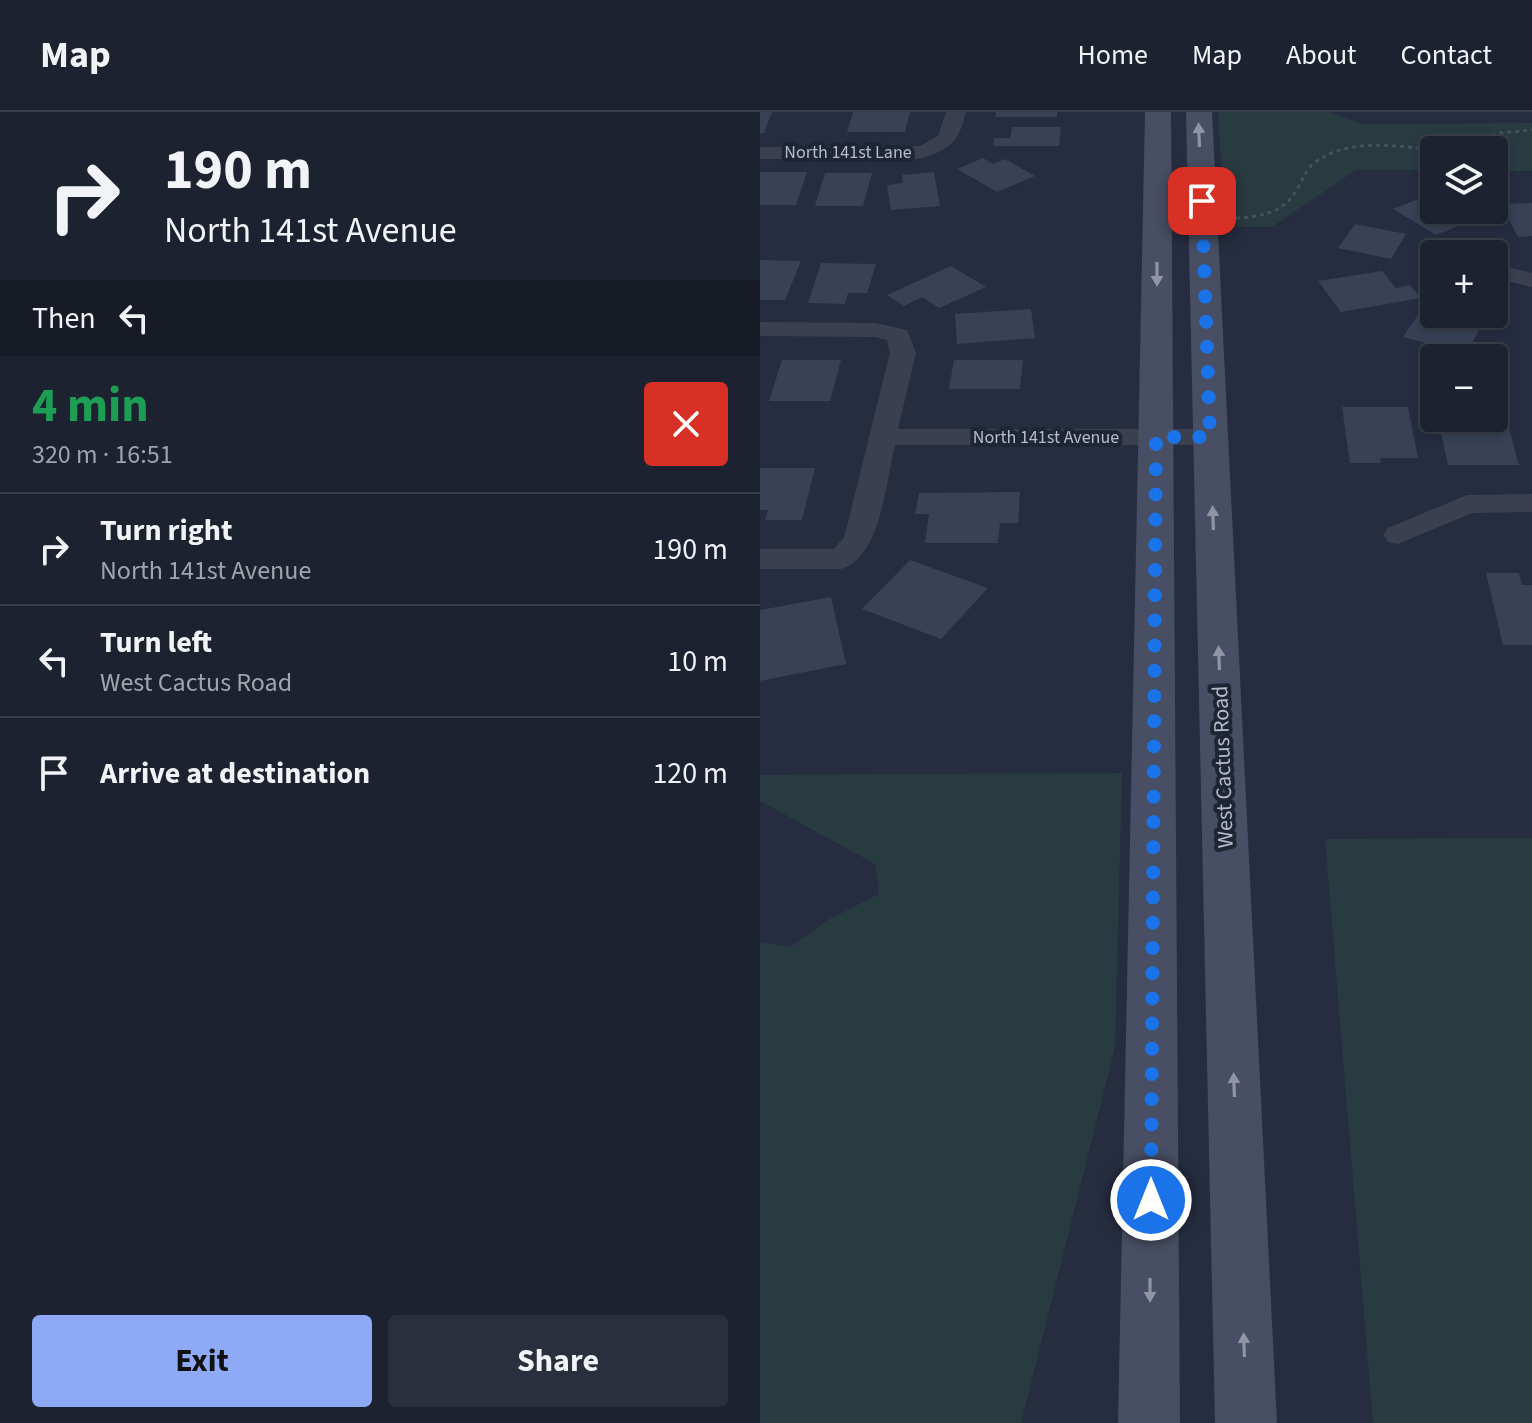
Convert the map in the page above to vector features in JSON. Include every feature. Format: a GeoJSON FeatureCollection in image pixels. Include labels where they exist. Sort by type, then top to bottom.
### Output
{"type":"FeatureCollection","features":[{"type":"Feature","properties":{"kind":"main road"},"geometry":{"type":"LineString","coordinates":[[1149,1423],[1158,112]]}},
{"type":"Feature","properties":{"kind":"main road","name":"West Cactus Road"},"geometry":{"type":"LineString","coordinates":[[1199,112],[1246,1423]]}},
{"type":"Feature","properties":{"kind":"street","name":"North 141st Lane"},"geometry":{"type":"LineString","coordinates":[[760,153],[917,153],[937,149],[951,134],[956,112]]}},
{"type":"Feature","properties":{"kind":"street"},"geometry":{"type":"LineString","coordinates":[[1508,274],[1532,280]]}},
{"type":"Feature","properties":{"kind":"street"},"geometry":{"type":"LineString","coordinates":[[760,329],[875,330],[898,335],[903,353],[858,541],[841,559],[760,559]]}},
{"type":"Feature","properties":{"kind":"street","name":"North 141st Avenue"},"geometry":{"type":"LineString","coordinates":[[881,437],[1210,437]]}},
{"type":"Feature","properties":{"kind":"street"},"geometry":{"type":"LineString","coordinates":[[1398,535],[1467,504],[1532,503]]}},
{"type":"Feature","properties":{"kind":"path"},"geometry":{"type":"LineString","coordinates":[[1490,136],[1532,130]]}},
{"type":"Feature","properties":{"kind":"path"},"geometry":{"type":"LineString","coordinates":[[1236,218],[1274,213],[1294,195],[1312,165],[1343,151],[1374,146],[1420,149]]}},
{"type":"Feature","properties":{"kind":"shaded area"},"geometry":{"type":"Polygon","coordinates":[[[1218,112],[1329,112],[1363,124],[1532,123],[1532,171],[1508,171],[1508,136],[1420,136],[1420,170],[1356,170],[1272,227],[1225,227],[1218,112]]]}},
{"type":"Feature","properties":{"kind":"shaded area"},"geometry":{"type":"Polygon","coordinates":[[[1122,773],[1115,1047],[1021,1423],[760,1423],[760,942],[790,947],[828,920],[879,894],[875,864],[760,801],[760,775],[1122,773]]]}},
{"type":"Feature","properties":{"kind":"shaded area"},"geometry":{"type":"Polygon","coordinates":[[[1532,838],[1532,1423],[1373,1423],[1325,839],[1532,838]]]}},
{"type":"Feature","properties":{"kind":"building"},"geometry":{"type":"Polygon","coordinates":[[[760,112],[772,112],[764,133],[760,133],[760,112]]]}},
{"type":"Feature","properties":{"kind":"building"},"geometry":{"type":"Polygon","coordinates":[[[853,112],[910,112],[905,132],[847,132],[853,112]]]}},
{"type":"Feature","properties":{"kind":"building"},"geometry":{"type":"Polygon","coordinates":[[[996,112],[1057,112],[1057,117],[995,117],[996,112]]]}},
{"type":"Feature","properties":{"kind":"building"},"geometry":{"type":"Polygon","coordinates":[[[1012,127],[1061,127],[1059,146],[993,146],[994,138],[1010,138],[1012,127]]]}},
{"type":"Feature","properties":{"kind":"building"},"geometry":{"type":"Polygon","coordinates":[[[983,158],[993,164],[1005,159],[1035,176],[997,192],[957,169],[983,158]]]}},
{"type":"Feature","properties":{"kind":"building"},"geometry":{"type":"Polygon","coordinates":[[[760,172],[807,172],[796,205],[760,205],[760,172]]]}},
{"type":"Feature","properties":{"kind":"building"},"geometry":{"type":"Polygon","coordinates":[[[934,172],[940,206],[891,210],[887,185],[903,183],[902,175],[934,172]]]}},
{"type":"Feature","properties":{"kind":"building"},"geometry":{"type":"Polygon","coordinates":[[[825,173],[872,173],[863,206],[815,206],[825,173]]]}},
{"type":"Feature","properties":{"kind":"building"},"geometry":{"type":"Polygon","coordinates":[[[1420,198],[1420,224],[1463,224],[1436,235],[1393,209],[1420,198]]]}},
{"type":"Feature","properties":{"kind":"building"},"geometry":{"type":"Polygon","coordinates":[[[1532,203],[1532,236],[1518,237],[1508,218],[1508,204],[1532,203]]]}},
{"type":"Feature","properties":{"kind":"building"},"geometry":{"type":"Polygon","coordinates":[[[1355,224],[1406,234],[1391,259],[1338,248],[1355,224]]]}},
{"type":"Feature","properties":{"kind":"building"},"geometry":{"type":"Polygon","coordinates":[[[760,260],[801,261],[785,300],[760,300],[760,260]]]}},
{"type":"Feature","properties":{"kind":"building"},"geometry":{"type":"Polygon","coordinates":[[[821,263],[876,264],[867,293],[848,293],[845,304],[808,303],[821,263]]]}},
{"type":"Feature","properties":{"kind":"building"},"geometry":{"type":"Polygon","coordinates":[[[951,266],[986,287],[939,308],[922,297],[904,306],[887,295],[951,266]]]}},
{"type":"Feature","properties":{"kind":"building"},"geometry":{"type":"Polygon","coordinates":[[[1382,271],[1396,288],[1410,285],[1420,298],[1341,312],[1318,281],[1382,271]]]}},
{"type":"Feature","properties":{"kind":"building"},"geometry":{"type":"Polygon","coordinates":[[[1031,309],[1035,338],[957,344],[955,314],[1031,309]]]}},
{"type":"Feature","properties":{"kind":"building"},"geometry":{"type":"Polygon","coordinates":[[[1420,312],[1420,328],[1481,328],[1471,344],[1431,344],[1403,337],[1420,312]]]}},
{"type":"Feature","properties":{"kind":"building"},"geometry":{"type":"Polygon","coordinates":[[[782,360],[841,360],[830,401],[769,401],[782,360]]]}},
{"type":"Feature","properties":{"kind":"building"},"geometry":{"type":"Polygon","coordinates":[[[954,360],[1023,360],[1020,389],[949,389],[954,360]]]}},
{"type":"Feature","properties":{"kind":"building"},"geometry":{"type":"Polygon","coordinates":[[[1342,407],[1408,407],[1418,458],[1380,458],[1381,463],[1350,463],[1342,407]]]}},
{"type":"Feature","properties":{"kind":"building"},"geometry":{"type":"Polygon","coordinates":[[[1508,425],[1519,465],[1448,465],[1441,432],[1508,432],[1508,425]]]}},
{"type":"Feature","properties":{"kind":"building"},"geometry":{"type":"Polygon","coordinates":[[[760,468],[815,468],[802,520],[765,520],[768,510],[760,510],[760,468]]]}},
{"type":"Feature","properties":{"kind":"building"},"geometry":{"type":"Polygon","coordinates":[[[1020,492],[1018,523],[1000,523],[998,543],[925,543],[929,514],[915,514],[919,493],[1020,492]]]}},
{"type":"Feature","properties":{"kind":"building"},"geometry":{"type":"Polygon","coordinates":[[[910,560],[988,588],[941,639],[862,609],[910,560]]]}},
{"type":"Feature","properties":{"kind":"building"},"geometry":{"type":"Polygon","coordinates":[[[1486,573],[1519,573],[1522,585],[1532,585],[1532,645],[1503,645],[1486,573]]]}},
{"type":"Feature","properties":{"kind":"building"},"geometry":{"type":"Polygon","coordinates":[[[831,597],[846,664],[760,681],[760,610],[831,597]]]}},
{"type":"Feature","properties":{"kind":"route"},"geometry":{"type":"LineString","coordinates":[[1151,1200],[1156,437],[1210,437],[1202,201]]}}]}
